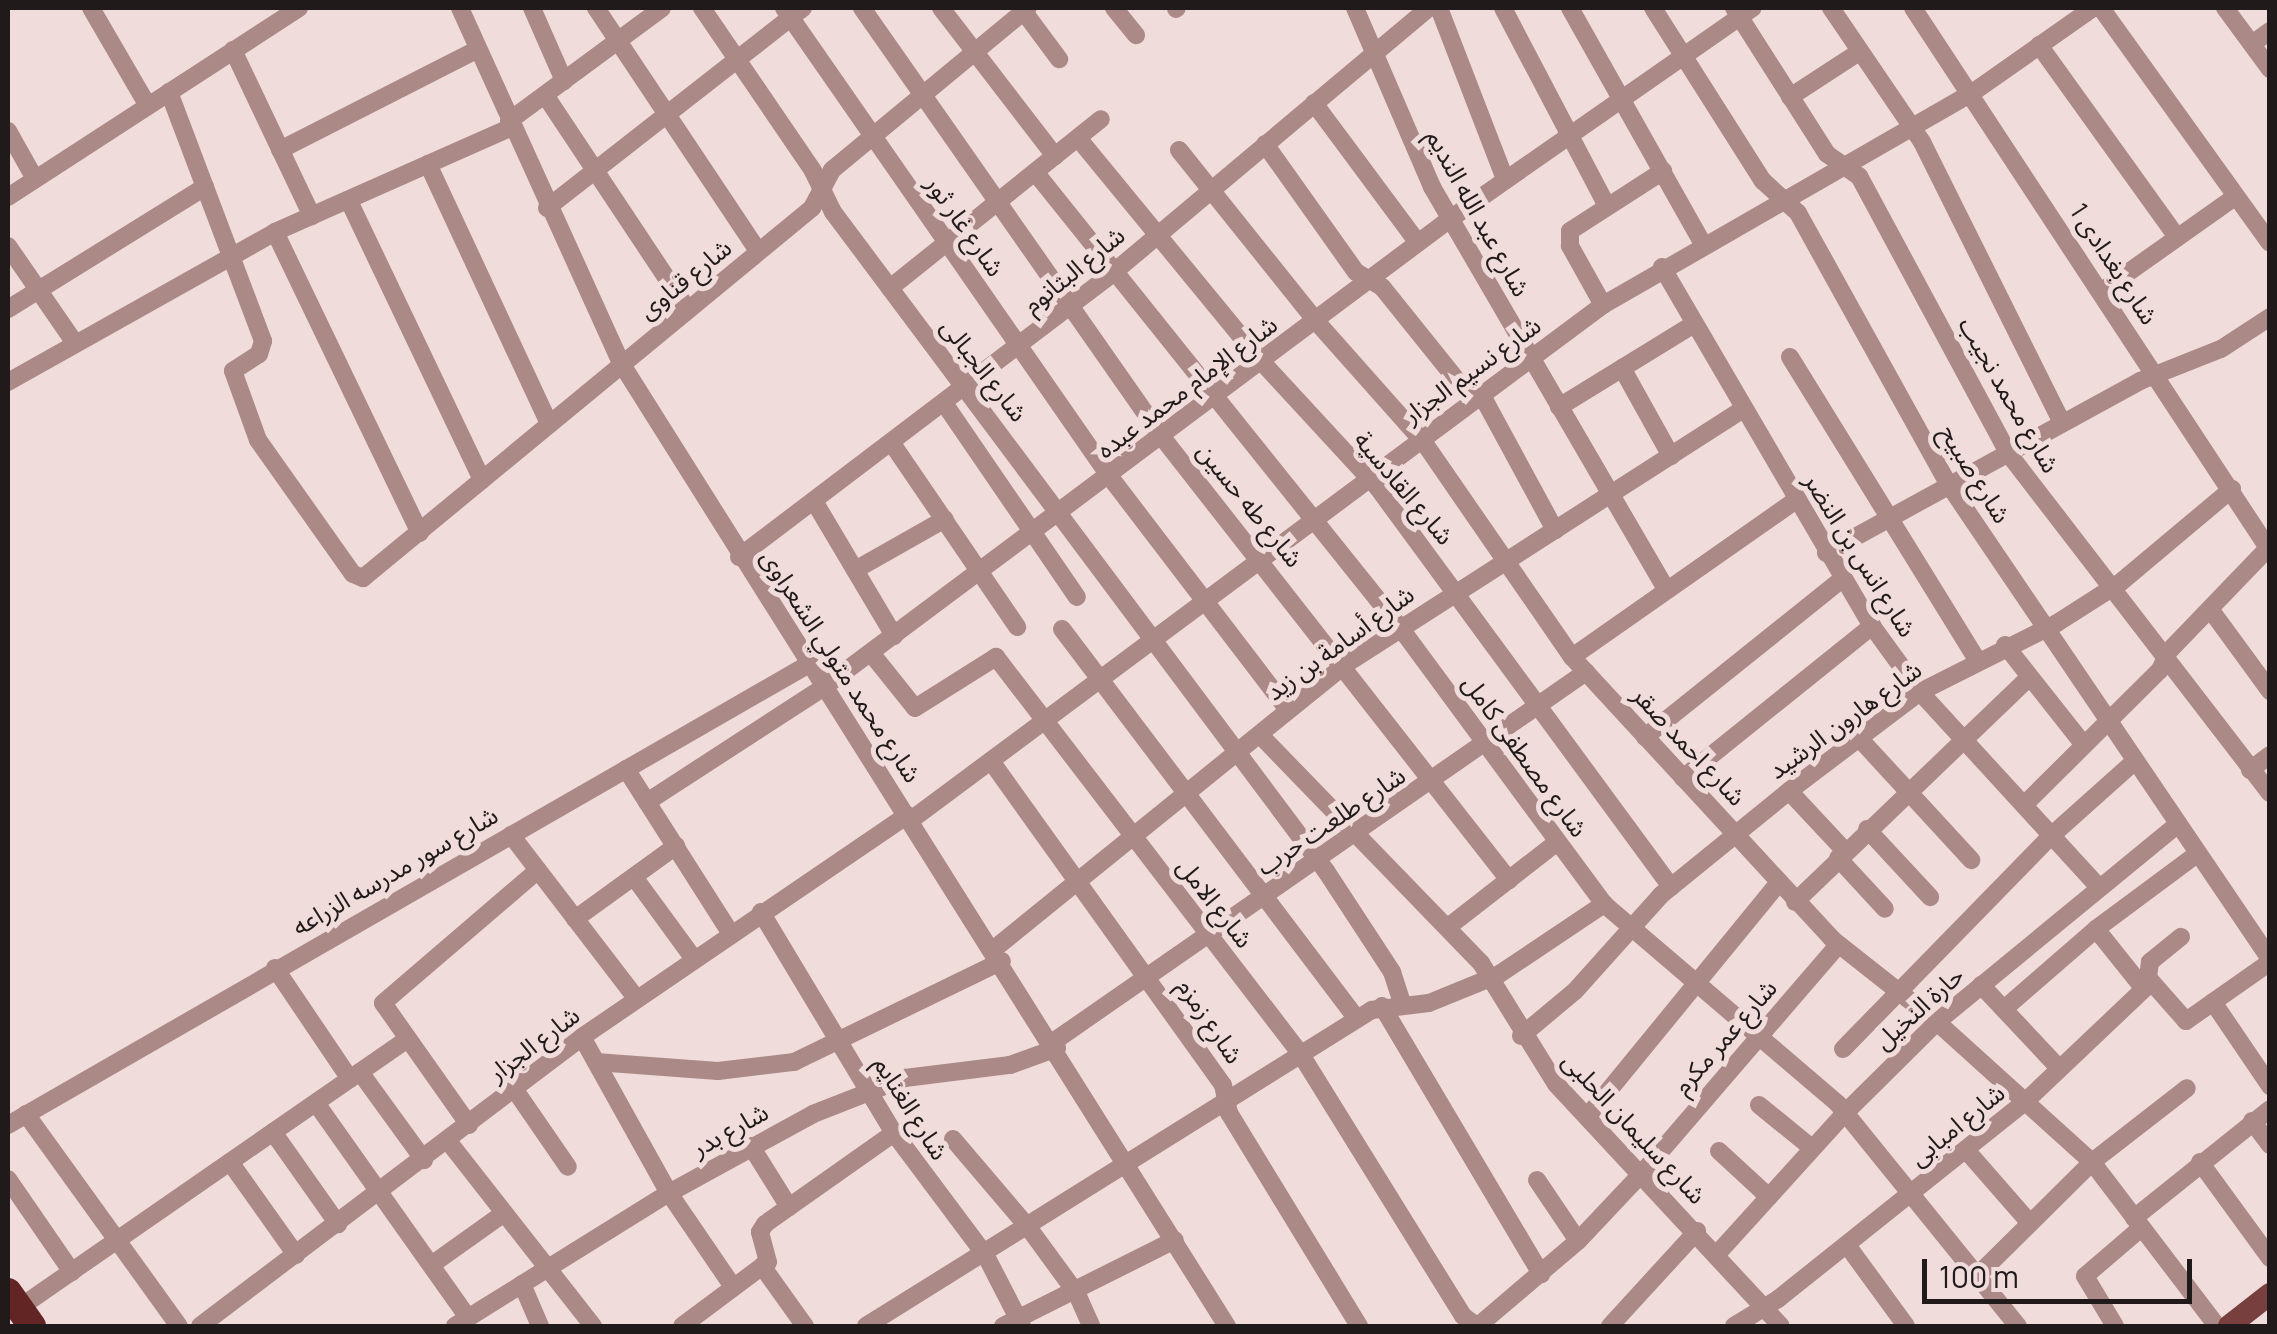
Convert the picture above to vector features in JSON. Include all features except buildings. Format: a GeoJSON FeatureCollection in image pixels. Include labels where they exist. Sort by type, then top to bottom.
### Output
{"type":"FeatureCollection","features":[{"type":"Feature","properties":{"kind":"main road"},"geometry":{"type":"LineString","coordinates":[[2229,1326],[2270,1294]]}},
{"type":"Feature","properties":{"kind":"street"},"geometry":{"type":"LineString","coordinates":[[90,8],[148,106]]}},
{"type":"Feature","properties":{"kind":"street"},"geometry":{"type":"LineString","coordinates":[[8,197],[300,8]]}},
{"type":"Feature","properties":{"kind":"street","name":"شارع محمد متولي الشعراوى"},"geometry":{"type":"LineString","coordinates":[[460,8],[547,208],[621,363],[739,557],[1055,1045],[1227,1326]]}},
{"type":"Feature","properties":{"kind":"street"},"geometry":{"type":"LineString","coordinates":[[532,8],[564,81]]}},
{"type":"Feature","properties":{"kind":"street"},"geometry":{"type":"LineString","coordinates":[[596,8],[758,252]]}},
{"type":"Feature","properties":{"kind":"street"},"geometry":{"type":"LineString","coordinates":[[8,382],[232,254],[510,124],[662,8]]}},
{"type":"Feature","properties":{"kind":"street","name":"شارع الجبالى"},"geometry":{"type":"LineString","coordinates":[[702,8],[890,288],[1236,756],[1318,860],[1392,972],[1403,1006]]}},
{"type":"Feature","properties":{"kind":"street","name":"شارع طه حسين"},"geometry":{"type":"LineString","coordinates":[[862,8],[1162,438],[1346,664],[1509,880]]}},
{"type":"Feature","properties":{"kind":"street"},"geometry":{"type":"LineString","coordinates":[[941,8],[1055,156]]}},
{"type":"Feature","properties":{"kind":"street"},"geometry":{"type":"LineString","coordinates":[[1114,8],[1136,35]]}},
{"type":"Feature","properties":{"kind":"street","name":"شارع عبد الله النديم"},"geometry":{"type":"LineString","coordinates":[[1356,8],[1373,54],[1450,220],[1666,589]]}},
{"type":"Feature","properties":{"kind":"street","name":"شارع البتانوم"},"geometry":{"type":"LineString","coordinates":[[739,557],[1114,272],[1430,8]]}},
{"type":"Feature","properties":{"kind":"street"},"geometry":{"type":"LineString","coordinates":[[1440,8],[1506,180]]}},
{"type":"Feature","properties":{"kind":"street"},"geometry":{"type":"LineString","coordinates":[[1504,8],[1607,206]]}},
{"type":"Feature","properties":{"kind":"street"},"geometry":{"type":"LineString","coordinates":[[1570,8],[1702,242]]}},
{"type":"Feature","properties":{"kind":"street","name":"شارع صبيح"},"geometry":{"type":"LineString","coordinates":[[1653,8],[1780,198],[1798,214],[1950,485],[2270,961]]}},
{"type":"Feature","properties":{"kind":"street"},"geometry":{"type":"LineString","coordinates":[[1832,8],[1910,128],[2062,423]]}},
{"type":"Feature","properties":{"kind":"street","name":"شارع بغدادى 1"},"geometry":{"type":"LineString","coordinates":[[1914,8],[2269,549]]}},
{"type":"Feature","properties":{"kind":"street","name":"شارع نسيم الجزار"},"geometry":{"type":"LineString","coordinates":[[910,817],[1603,305],[1702,242],[1972,93],[2093,8]]}},
{"type":"Feature","properties":{"kind":"street"},"geometry":{"type":"LineString","coordinates":[[2101,8],[2270,244]]}},
{"type":"Feature","properties":{"kind":"street"},"geometry":{"type":"LineString","coordinates":[[2225,8],[2270,69]]}},
{"type":"Feature","properties":{"kind":"street"},"geometry":{"type":"LineString","coordinates":[[1024,9],[1059,58]]}},
{"type":"Feature","properties":{"kind":"street","name":"شارع قناوى"},"geometry":{"type":"LineString","coordinates":[[232,254],[264,345],[233,371],[252,424],[266,456],[359,578],[420,533],[758,252],[822,192],[827,176],[872,134],[1024,9]]}},
{"type":"Feature","properties":{"kind":"street","name":"شارع الإمام محمد عبده"},"geometry":{"type":"LineString","coordinates":[[648,802],[872,653],[1060,516],[1418,243],[1742,10]]}},
{"type":"Feature","properties":{"kind":"street","name":"شارع محمد نجيب"},"geometry":{"type":"LineString","coordinates":[[1742,10],[1827,154],[1859,176],[2008,452],[2108,588],[2270,793]]}},
{"type":"Feature","properties":{"kind":"street"},"geometry":{"type":"LineString","coordinates":[[547,208],[738,61],[793,11]]}},
{"type":"Feature","properties":{"kind":"street","name":"شارع غار ثور"},"geometry":{"type":"LineString","coordinates":[[793,11],[946,243],[1110,477],[1288,710]]}},
{"type":"Feature","properties":{"kind":"street"},"geometry":{"type":"LineString","coordinates":[[2252,44],[2270,31]]}},
{"type":"Feature","properties":{"kind":"street"},"geometry":{"type":"LineString","coordinates":[[2039,45],[2177,238]]}},
{"type":"Feature","properties":{"kind":"street"},"geometry":{"type":"LineString","coordinates":[[280,150],[478,49]]}},
{"type":"Feature","properties":{"kind":"street"},"geometry":{"type":"LineString","coordinates":[[234,50],[312,216]]}},
{"type":"Feature","properties":{"kind":"street"},"geometry":{"type":"LineString","coordinates":[[1790,97],[1859,52]]}},
{"type":"Feature","properties":{"kind":"street"},"geometry":{"type":"LineString","coordinates":[[169,92],[232,254]]}},
{"type":"Feature","properties":{"kind":"street"},"geometry":{"type":"LineString","coordinates":[[544,95],[687,309]]}},
{"type":"Feature","properties":{"kind":"street"},"geometry":{"type":"LineString","coordinates":[[1314,103],[1418,243]]}},
{"type":"Feature","properties":{"kind":"street"},"geometry":{"type":"LineString","coordinates":[[890,288],[1101,119]]}},
{"type":"Feature","properties":{"kind":"street"},"geometry":{"type":"LineString","coordinates":[[8,132],[35,179]]}},
{"type":"Feature","properties":{"kind":"street","name":"شارع القادسية"},"geometry":{"type":"LineString","coordinates":[[1078,138],[1262,361],[1368,478],[1671,887]]}},
{"type":"Feature","properties":{"kind":"street"},"geometry":{"type":"LineString","coordinates":[[1265,144],[1368,280],[1382,286],[1460,384],[1490,408],[1555,530]]}},
{"type":"Feature","properties":{"kind":"street","name":"شارع احمد صقر"},"geometry":{"type":"LineString","coordinates":[[1179,150],[1315,320],[1420,438],[1502,562],[1572,657],[1838,945],[1937,1022],[2092,1162],[2217,1326]]}},
{"type":"Feature","properties":{"kind":"street"},"geometry":{"type":"LineString","coordinates":[[428,164],[550,424]]}},
{"type":"Feature","properties":{"kind":"street"},"geometry":{"type":"LineString","coordinates":[[1603,305],[1568,238],[1607,206],[1663,171]]}},
{"type":"Feature","properties":{"kind":"street","name":"شارع مصطفى كامل"},"geometry":{"type":"LineString","coordinates":[[1035,172],[1400,626],[1604,904],[1628,930],[1700,982],[1846,1112],[2018,1326]]}},
{"type":"Feature","properties":{"kind":"street"},"geometry":{"type":"LineString","coordinates":[[8,310],[206,186]]}},
{"type":"Feature","properties":{"kind":"street"},"geometry":{"type":"LineString","coordinates":[[2102,290],[2236,196]]}},
{"type":"Feature","properties":{"kind":"street"},"geometry":{"type":"LineString","coordinates":[[349,201],[482,480]]}},
{"type":"Feature","properties":{"kind":"street"},"geometry":{"type":"LineString","coordinates":[[275,232],[420,533]]}},
{"type":"Feature","properties":{"kind":"street"},"geometry":{"type":"LineString","coordinates":[[8,246],[75,343]]}},
{"type":"Feature","properties":{"kind":"street","name":"شارع انس بن النضر"},"geometry":{"type":"LineString","coordinates":[[1662,266],[1740,410],[1872,626],[1920,692],[2098,885]]}},
{"type":"Feature","properties":{"kind":"street"},"geometry":{"type":"LineString","coordinates":[[1826,553],[2062,423],[2221,349],[2270,316]]}},
{"type":"Feature","properties":{"kind":"street"},"geometry":{"type":"LineString","coordinates":[[1560,407],[1694,324]]}},
{"type":"Feature","properties":{"kind":"street"},"geometry":{"type":"LineString","coordinates":[[1790,357],[1886,520],[1977,660]]}},
{"type":"Feature","properties":{"kind":"street"},"geometry":{"type":"LineString","coordinates":[[1622,368],[1671,456]]}},
{"type":"Feature","properties":{"kind":"street"},"geometry":{"type":"LineString","coordinates":[[944,403],[1078,597]]}},
{"type":"Feature","properties":{"kind":"street","name":"شارع أسامة بن زيد"},"geometry":{"type":"LineString","coordinates":[[596,1062],[744,1071],[794,1062],[842,1043],[998,955],[1346,664],[1740,410]]}},
{"type":"Feature","properties":{"kind":"street"},"geometry":{"type":"LineString","coordinates":[[891,442],[1017,626]]}},
{"type":"Feature","properties":{"kind":"street","name":"شارع هارون الرشيد"},"geometry":{"type":"LineString","coordinates":[[1521,1036],[1575,991],[1671,887],[1790,791],[1920,692],[2044,627],[2108,588],[2232,488]]}},
{"type":"Feature","properties":{"kind":"street"},"geometry":{"type":"LineString","coordinates":[[814,501],[894,636]]}},
{"type":"Feature","properties":{"kind":"street"},"geometry":{"type":"LineString","coordinates":[[1572,657],[1795,501]]}},
{"type":"Feature","properties":{"kind":"street"},"geometry":{"type":"LineString","coordinates":[[855,570],[945,520]]}},
{"type":"Feature","properties":{"kind":"street"},"geometry":{"type":"LineString","coordinates":[[2024,805],[2108,722],[2269,549]]}},
{"type":"Feature","properties":{"kind":"street"},"geometry":{"type":"LineString","coordinates":[[1645,737],[1841,580]]}},
{"type":"Feature","properties":{"kind":"street"},"geometry":{"type":"LineString","coordinates":[[2210,609],[2270,691]]}},
{"type":"Feature","properties":{"kind":"street"},"geometry":{"type":"LineString","coordinates":[[1682,778],[1872,626]]}},
{"type":"Feature","properties":{"kind":"street"},"geometry":{"type":"LineString","coordinates":[[1062,629],[1357,1019]]}},
{"type":"Feature","properties":{"kind":"street"},"geometry":{"type":"LineString","coordinates":[[2005,645],[2084,745]]}},
{"type":"Feature","properties":{"kind":"street","name":"شارع الامل"},"geometry":{"type":"LineString","coordinates":[[872,653],[915,708],[994,656],[1300,1053],[1463,1316],[1477,1326]]}},
{"type":"Feature","properties":{"kind":"street","name":"شارع سور مدرسه الزراعه"},"geometry":{"type":"LineString","coordinates":[[8,1125],[809,664]]}},
{"type":"Feature","properties":{"kind":"street","name":"شارع طلعت حرب"},"geometry":{"type":"LineString","coordinates":[[1055,1045],[1586,672]]}},
{"type":"Feature","properties":{"kind":"street"},"geometry":{"type":"LineString","coordinates":[[1795,902],[1960,737],[2030,676]]}},
{"type":"Feature","properties":{"kind":"street","name":"شارع سليمان الحلبى"},"geometry":{"type":"LineString","coordinates":[[1260,736],[1448,928],[1489,978],[1521,1036],[1587,1117],[1782,1326]]}},
{"type":"Feature","properties":{"kind":"street"},"geometry":{"type":"LineString","coordinates":[[1859,738],[1971,860]]}},
{"type":"Feature","properties":{"kind":"street"},"geometry":{"type":"LineString","coordinates":[[2250,770],[2270,755]]}},
{"type":"Feature","properties":{"kind":"street","name":"شارع زمزم"},"geometry":{"type":"LineString","coordinates":[[991,760],[1224,1085],[1226,1102],[1359,1326]]}},
{"type":"Feature","properties":{"kind":"street"},"geometry":{"type":"LineString","coordinates":[[1843,1049],[1896,990],[2051,836],[2135,762]]}},
{"type":"Feature","properties":{"kind":"street"},"geometry":{"type":"LineString","coordinates":[[626,769],[730,934]]}},
{"type":"Feature","properties":{"kind":"street"},"geometry":{"type":"LineString","coordinates":[[1790,791],[1884,910]]}},
{"type":"Feature","properties":{"kind":"street","name":"شارع الجزار"},"geometry":{"type":"LineString","coordinates":[[200,1326],[582,1038],[762,912],[910,817]]}},
{"type":"Feature","properties":{"kind":"street","name":"حارة النخيل"},"geometry":{"type":"LineString","coordinates":[[1718,1254],[1812,1148],[1937,1022],[2098,885],[2177,824]]}},
{"type":"Feature","properties":{"kind":"street"},"geometry":{"type":"LineString","coordinates":[[1867,829],[1930,897]]}},
{"type":"Feature","properties":{"kind":"street"},"geometry":{"type":"LineString","coordinates":[[511,835],[637,1000]]}},
{"type":"Feature","properties":{"kind":"street"},"geometry":{"type":"LineString","coordinates":[[1448,928],[1556,843]]}},
{"type":"Feature","properties":{"kind":"street"},"geometry":{"type":"LineString","coordinates":[[575,919],[676,846]]}},
{"type":"Feature","properties":{"kind":"street"},"geometry":{"type":"LineString","coordinates":[[2004,1010],[2096,929],[2198,854]]}},
{"type":"Feature","properties":{"kind":"street"},"geometry":{"type":"LineString","coordinates":[[469,1125],[407,1040],[384,1000],[538,870]]}},
{"type":"Feature","properties":{"kind":"street"},"geometry":{"type":"LineString","coordinates":[[634,876],[694,959]]}},
{"type":"Feature","properties":{"kind":"street"},"geometry":{"type":"LineString","coordinates":[[1587,1117],[1778,884]]}},
{"type":"Feature","properties":{"kind":"street"},"geometry":{"type":"LineString","coordinates":[[866,1326],[986,1256],[1357,1019],[1382,1006],[1429,1003],[1489,978],[1604,904]]}},
{"type":"Feature","properties":{"kind":"street","name":"شارع الغنايم"},"geometry":{"type":"LineString","coordinates":[[762,912],[894,1132],[986,1256],[1015,1324]]}},
{"type":"Feature","properties":{"kind":"street"},"geometry":{"type":"LineString","coordinates":[[2096,929],[2184,1021],[2270,961]]}},
{"type":"Feature","properties":{"kind":"street","name":"شارع امبابى"},"geometry":{"type":"LineString","coordinates":[[1734,1326],[1848,1245],[2027,1100],[2146,984],[2150,962],[2182,938]]}},
{"type":"Feature","properties":{"kind":"street","name":"شارع عمر مكرم"},"geometry":{"type":"LineString","coordinates":[[1477,1326],[1578,1241],[1642,1173],[1838,945]]}},
{"type":"Feature","properties":{"kind":"street"},"geometry":{"type":"LineString","coordinates":[[275,968],[355,1076],[424,1160]]}},
{"type":"Feature","properties":{"kind":"street"},"geometry":{"type":"LineString","coordinates":[[1981,985],[2059,1068]]}},
{"type":"Feature","properties":{"kind":"street"},"geometry":{"type":"LineString","coordinates":[[2213,1002],[2270,1086]]}},
{"type":"Feature","properties":{"kind":"street"},"geometry":{"type":"LineString","coordinates":[[1382,1006],[1542,1274]]}},
{"type":"Feature","properties":{"kind":"street"},"geometry":{"type":"LineString","coordinates":[[582,1038],[669,1192],[732,1284]]}},
{"type":"Feature","properties":{"kind":"street"},"geometry":{"type":"LineString","coordinates":[[19,1309],[407,1040]]}},
{"type":"Feature","properties":{"kind":"street","name":"شارع بدر"},"geometry":{"type":"LineString","coordinates":[[462,1322],[669,1192],[751,1146],[869,1090],[922,1074],[1010,1065],[1055,1045]]}},
{"type":"Feature","properties":{"kind":"street"},"geometry":{"type":"LineString","coordinates":[[1978,1274],[2092,1162],[2187,1088]]}},
{"type":"Feature","properties":{"kind":"street"},"geometry":{"type":"LineString","coordinates":[[515,1090],[568,1166]]}},
{"type":"Feature","properties":{"kind":"street"},"geometry":{"type":"LineString","coordinates":[[316,1103],[434,1263],[462,1322]]}},
{"type":"Feature","properties":{"kind":"street"},"geometry":{"type":"LineString","coordinates":[[1759,1105],[1812,1148]]}},
{"type":"Feature","properties":{"kind":"street"},"geometry":{"type":"LineString","coordinates":[[2115,1326],[2085,1276],[2200,1162],[2270,1109]]}},
{"type":"Feature","properties":{"kind":"street"},"geometry":{"type":"LineString","coordinates":[[26,1114],[178,1326]]}},
{"type":"Feature","properties":{"kind":"street"},"geometry":{"type":"LineString","coordinates":[[2252,1122],[2270,1145]]}},
{"type":"Feature","properties":{"kind":"street"},"geometry":{"type":"LineString","coordinates":[[273,1132],[338,1224]]}},
{"type":"Feature","properties":{"kind":"street"},"geometry":{"type":"LineString","coordinates":[[682,1326],[732,1284],[762,1266],[770,1254],[762,1228],[894,1132]]}},
{"type":"Feature","properties":{"kind":"street"},"geometry":{"type":"LineString","coordinates":[[954,1139],[1028,1227],[1077,1294],[1092,1326]]}},
{"type":"Feature","properties":{"kind":"street"},"geometry":{"type":"LineString","coordinates":[[448,1141],[594,1326]]}},
{"type":"Feature","properties":{"kind":"street"},"geometry":{"type":"LineString","coordinates":[[751,1146],[788,1208]]}},
{"type":"Feature","properties":{"kind":"street"},"geometry":{"type":"LineString","coordinates":[[1966,1150],[2030,1223]]}},
{"type":"Feature","properties":{"kind":"street"},"geometry":{"type":"LineString","coordinates":[[1719,1151],[1769,1197]]}},
{"type":"Feature","properties":{"kind":"street"},"geometry":{"type":"LineString","coordinates":[[230,1162],[296,1254]]}},
{"type":"Feature","properties":{"kind":"street"},"geometry":{"type":"LineString","coordinates":[[2200,1162],[2270,1258]]}},
{"type":"Feature","properties":{"kind":"street"},"geometry":{"type":"LineString","coordinates":[[8,1180],[72,1272]]}},
{"type":"Feature","properties":{"kind":"street"},"geometry":{"type":"LineString","coordinates":[[1537,1180],[1578,1241]]}},
{"type":"Feature","properties":{"kind":"street"},"geometry":{"type":"LineString","coordinates":[[434,1263],[504,1214]]}},
{"type":"Feature","properties":{"kind":"street"},"geometry":{"type":"LineString","coordinates":[[1610,1326],[1697,1231]]}},
{"type":"Feature","properties":{"kind":"street"},"geometry":{"type":"LineString","coordinates":[[1015,1324],[1174,1240]]}},
{"type":"Feature","properties":{"kind":"street"},"geometry":{"type":"LineString","coordinates":[[1848,1245],[1906,1326]]}},
{"type":"Feature","properties":{"kind":"street"},"geometry":{"type":"LineString","coordinates":[[762,1266],[805,1326]]}},
{"type":"Feature","properties":{"kind":"street"},"geometry":{"type":"LineString","coordinates":[[522,1284],[540,1326]]}}]}
